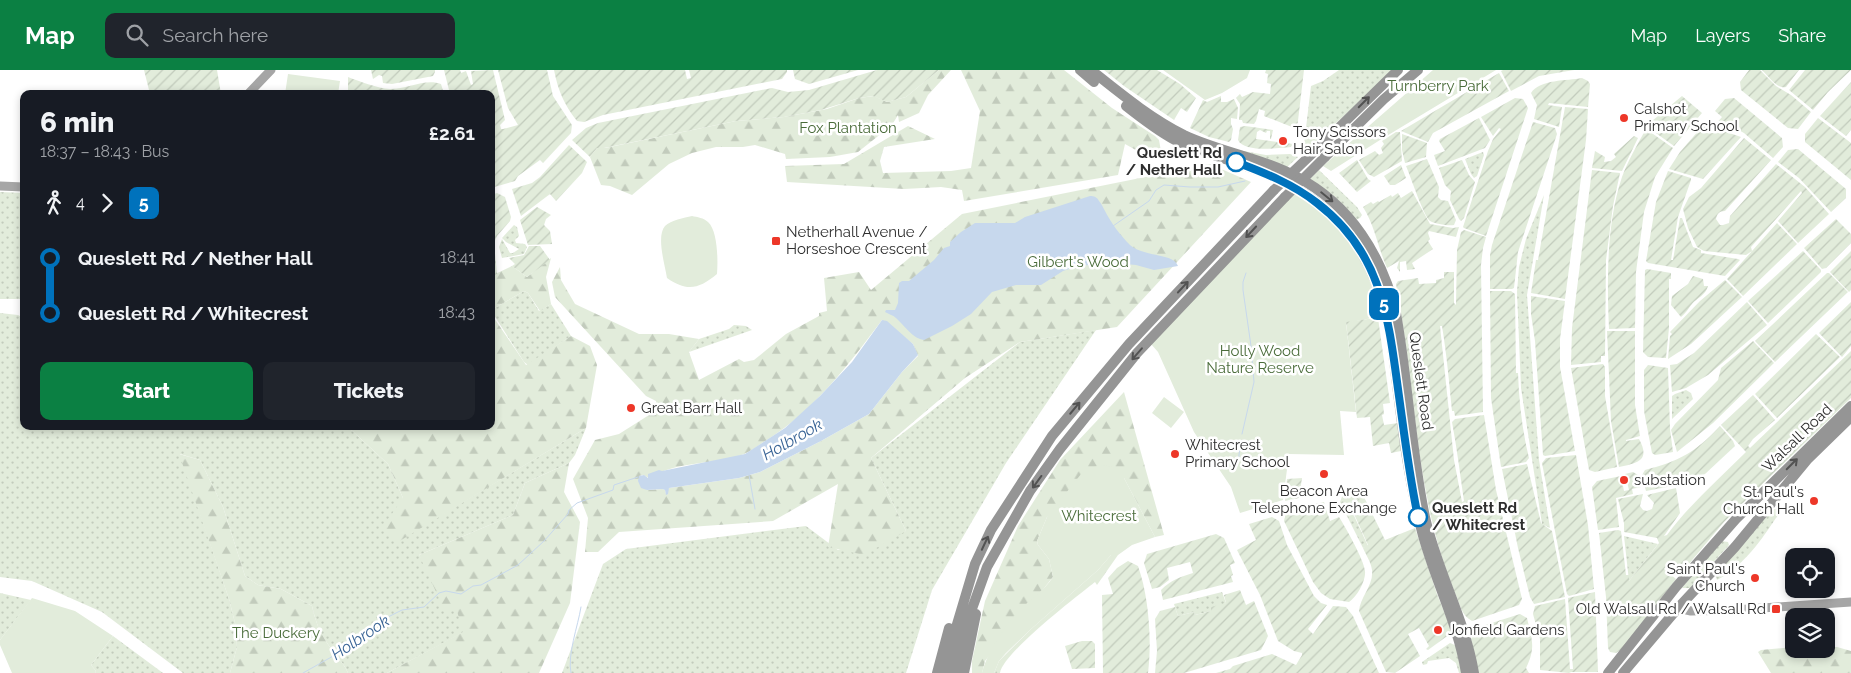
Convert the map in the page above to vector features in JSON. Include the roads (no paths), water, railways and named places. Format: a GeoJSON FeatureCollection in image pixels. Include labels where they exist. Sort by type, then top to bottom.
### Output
{"type":"FeatureCollection","features":[{"type":"Feature","properties":{"kind":"highway","name":"Queslett Road"},"geometry":{"type":"LineString","coordinates":[[1080,70],[1159,130],[1200,150],[1234,161],[1287,183],[1316,202],[1347,231],[1371,269],[1383,298],[1406,409]]}},
{"type":"Feature","properties":{"kind":"highway","name":"Queslett Road"},"geometry":{"type":"LineString","coordinates":[[1091,70],[1135,104],[1168,126],[1203,142],[1297,176],[1324,194],[1344,211],[1369,244],[1387,280],[1396,313],[1421,528],[1432,569],[1458,635],[1466,673]]}},
{"type":"Feature","properties":{"kind":"highway"},"geometry":{"type":"LineString","coordinates":[[937,673],[954,612],[990,530],[1052,436],[1130,344],[1274,190],[1398,70]]}},
{"type":"Feature","properties":{"kind":"highway"},"geometry":{"type":"LineString","coordinates":[[954,673],[964,631],[987,567],[1030,491],[1060,449],[1137,353],[1325,156],[1384,99],[1418,70]]}},
{"type":"Feature","properties":{"kind":"highway","name":"Walsall Road"},"geometry":{"type":"LineString","coordinates":[[1608,673],[1676,588],[1736,519],[1851,406]]}},
{"type":"Feature","properties":{"kind":"highway","name":"Walsall Road"},"geometry":{"type":"LineString","coordinates":[[1623,673],[1680,605],[1734,547],[1807,460],[1851,417]]}},
{"type":"Feature","properties":{"kind":"highway","name":"Queslett Road"},"geometry":{"type":"LineString","coordinates":[[1414,473],[1435,552],[1464,628],[1474,673]]}},
{"type":"Feature","properties":{"kind":"highway"},"geometry":{"type":"LineString","coordinates":[[1736,519],[1740,525],[1750,528]]}},
{"type":"Feature","properties":{"kind":"highway"},"geometry":{"type":"LineString","coordinates":[[1721,537],[1730,539],[1734,547]]}},
{"type":"Feature","properties":{"kind":"highway"},"geometry":{"type":"LineString","coordinates":[[946,673],[955,631],[975,564]]}},
{"type":"Feature","properties":{"kind":"highway"},"geometry":{"type":"LineString","coordinates":[[964,673],[987,567]]}},
{"type":"Feature","properties":{"kind":"highway"},"geometry":{"type":"LineString","coordinates":[[1629,647],[1670,605],[1680,605]]}},
{"type":"Feature","properties":{"kind":"main road"},"geometry":{"type":"LineString","coordinates":[[252,90],[271,70]]}},
{"type":"Feature","properties":{"kind":"main road"},"geometry":{"type":"LineString","coordinates":[[0,186],[20,187]]}},
{"type":"Feature","properties":{"kind":"main road"},"geometry":{"type":"LineString","coordinates":[[1680,605],[1694,611],[1851,602]]}},
{"type":"Feature","properties":{"kind":"water"},"geometry":{"type":"Polygon","coordinates":[[[1090,196],[1101,203],[1113,225],[1130,245],[1142,252],[1171,259],[1178,266],[1154,270],[1136,265],[1113,263],[1078,266],[1063,271],[1041,285],[1016,285],[992,292],[971,314],[924,340],[916,337],[895,317],[885,312],[886,310],[895,310],[898,303],[899,283],[909,281],[934,260],[944,248],[950,246],[950,242],[961,232],[975,223],[1015,223],[1025,217],[1090,196]]]}},
{"type":"Feature","properties":{"kind":"water"},"geometry":{"type":"Polygon","coordinates":[[[882,320],[887,321],[913,344],[918,355],[869,414],[760,472],[739,478],[669,488],[666,495],[665,490],[662,489],[647,490],[641,488],[638,481],[639,476],[644,475],[648,478],[648,474],[659,470],[662,471],[745,454],[785,428],[820,396],[852,362],[882,320]]]}},
{"type":"Feature","properties":{"kind":"waterway","name":"Holbrook"},"geometry":{"type":"LineString","coordinates":[[1113,226],[1149,201],[1156,190],[1164,185],[1218,187],[1245,181]]}},
{"type":"Feature","properties":{"kind":"waterway"},"geometry":{"type":"LineString","coordinates":[[1242,434],[1254,382],[1243,290],[1246,273]]}},
{"type":"Feature","properties":{"kind":"waterway"},"geometry":{"type":"LineString","coordinates":[[1238,463],[1240,447]]}},
{"type":"Feature","properties":{"kind":"waterway"},"geometry":{"type":"LineString","coordinates":[[749,475],[755,509]]}},
{"type":"Feature","properties":{"kind":"waterway","name":"Holbrook"},"geometry":{"type":"LineString","coordinates":[[303,673],[335,655],[345,644],[382,620],[402,610],[424,607],[439,593],[446,591],[461,594],[473,586],[481,585],[518,565],[544,541],[577,503],[613,490],[614,485],[638,477]]}},
{"type":"Feature","properties":{"kind":"waterway"},"geometry":{"type":"LineString","coordinates":[[571,673],[570,658],[581,607]]}},
{"type":"Feature","properties":{"kind":"place","name":"Calshot Primary School"},"geometry":{"type":"Point","coordinates":[1624,118]}},
{"type":"Feature","properties":{"kind":"place","name":"Tony Scissors Hair Salon"},"geometry":{"type":"Point","coordinates":[1283,141]}},
{"type":"Feature","properties":{"kind":"place","name":"Queslett Rd / Nether Hall"},"geometry":{"type":"Point","coordinates":[1236,162]}},
{"type":"Feature","properties":{"kind":"place","name":"Netherhall Avenue / Horseshoe Crescent"},"geometry":{"type":"Point","coordinates":[776,241]}},
{"type":"Feature","properties":{"kind":"place","name":"Great Barr Hall"},"geometry":{"type":"Point","coordinates":[631,408]}},
{"type":"Feature","properties":{"kind":"place","name":"Whitecrest Primary School"},"geometry":{"type":"Point","coordinates":[1175,454]}},
{"type":"Feature","properties":{"kind":"place","name":"Beacon Area Telephone Exchange"},"geometry":{"type":"Point","coordinates":[1324,474]}},
{"type":"Feature","properties":{"kind":"place","name":"substation"},"geometry":{"type":"Point","coordinates":[1624,480]}},
{"type":"Feature","properties":{"kind":"place","name":"St. Paul's Church Hall"},"geometry":{"type":"Point","coordinates":[1814,501]}},
{"type":"Feature","properties":{"kind":"place","name":"Queslett Rd / Whitecrest"},"geometry":{"type":"Point","coordinates":[1418,517]}},
{"type":"Feature","properties":{"kind":"place","name":"Saint Paul's Church"},"geometry":{"type":"Point","coordinates":[1755,578]}},
{"type":"Feature","properties":{"kind":"place","name":"Old Walsall Rd / Walsall Rd"},"geometry":{"type":"Point","coordinates":[1776,609]}},
{"type":"Feature","properties":{"kind":"place","name":"Jonfield Gardens"},"geometry":{"type":"Point","coordinates":[1438,630]}},
{"type":"Feature","properties":{"kind":"park label","name":"Turnberry Park"},"geometry":{"type":"Point","coordinates":[1438,86]}},
{"type":"Feature","properties":{"kind":"park label","name":"Fox Plantation"},"geometry":{"type":"Point","coordinates":[848,128]}},
{"type":"Feature","properties":{"kind":"park label","name":"Gilbert's Wood"},"geometry":{"type":"Point","coordinates":[1078,262]}},
{"type":"Feature","properties":{"kind":"park label","name":"Holly Wood Nature Reserve"},"geometry":{"type":"Point","coordinates":[1260,360]}},
{"type":"Feature","properties":{"kind":"park label","name":"Whitecrest"},"geometry":{"type":"Point","coordinates":[1099,516]}},
{"type":"Feature","properties":{"kind":"park label","name":"The Duckery"},"geometry":{"type":"Point","coordinates":[276,633]}}]}
